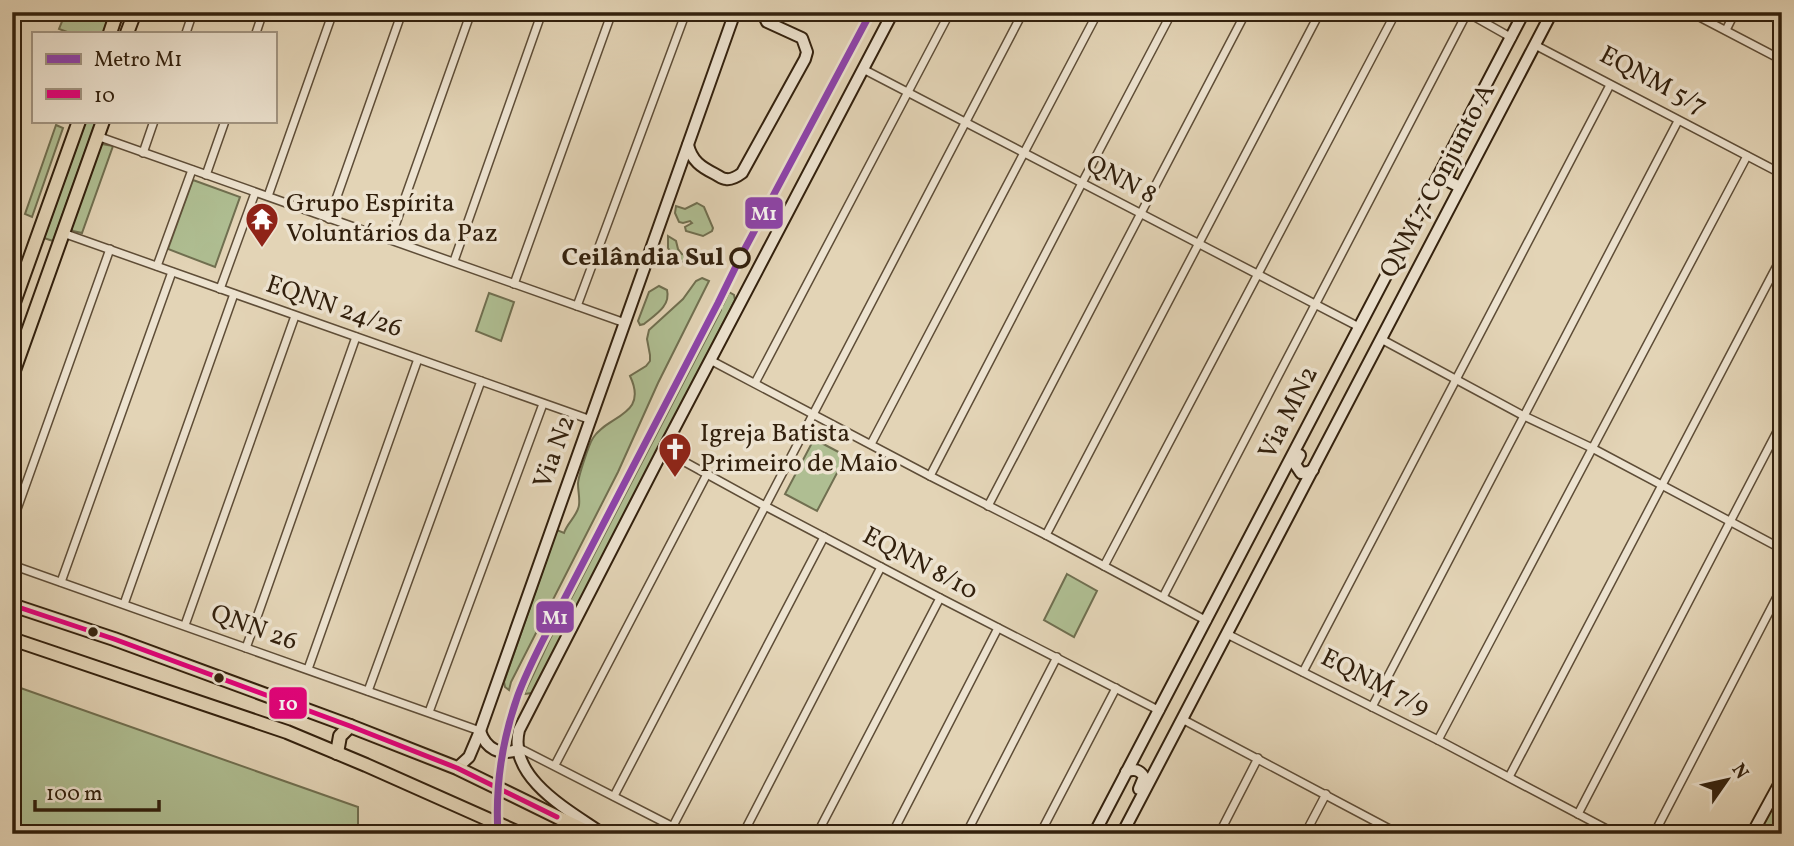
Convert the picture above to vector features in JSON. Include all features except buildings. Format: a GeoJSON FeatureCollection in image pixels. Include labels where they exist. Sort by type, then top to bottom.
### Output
{"type":"FeatureCollection","features":[{"type":"Feature","properties":{"kind":"main road"},"geometry":{"type":"LineString","coordinates":[[110,32],[117,12]]}},
{"type":"Feature","properties":{"kind":"main road"},"geometry":{"type":"LineString","coordinates":[[127,32],[135,12]]}},
{"type":"Feature","properties":{"kind":"main road"},"geometry":{"type":"LineString","coordinates":[[134,32],[141,12]]}},
{"type":"Feature","properties":{"kind":"main road","name":"Via N2"},"geometry":{"type":"LineString","coordinates":[[457,768],[469,757],[480,731],[735,12]]}},
{"type":"Feature","properties":{"kind":"main road"},"geometry":{"type":"LineString","coordinates":[[688,145],[697,165],[726,179],[742,173],[807,52],[802,38],[767,22],[762,12]]}},
{"type":"Feature","properties":{"kind":"main road"},"geometry":{"type":"LineString","coordinates":[[603,834],[561,805],[527,772],[517,748],[519,730],[893,12]]}},
{"type":"Feature","properties":{"kind":"main road","name":"Via MN2"},"geometry":{"type":"LineString","coordinates":[[1094,834],[1524,12]]}},
{"type":"Feature","properties":{"kind":"main road"},"geometry":{"type":"LineString","coordinates":[[1535,45],[1552,12]]}},
{"type":"Feature","properties":{"kind":"main road","name":"QNM 7 Conjunto A"},"geometry":{"type":"LineString","coordinates":[[1227,634],[1535,45]]}},
{"type":"Feature","properties":{"kind":"main road"},"geometry":{"type":"LineString","coordinates":[[1460,187],[1446,180],[1469,129],[1479,98]]}},
{"type":"Feature","properties":{"kind":"main road"},"geometry":{"type":"LineString","coordinates":[[12,317],[14,302],[79,122]]}},
{"type":"Feature","properties":{"kind":"main road"},"geometry":{"type":"LineString","coordinates":[[12,376],[103,122]]}},
{"type":"Feature","properties":{"kind":"main road"},"geometry":{"type":"LineString","coordinates":[[1433,187],[1453,199]]}},
{"type":"Feature","properties":{"kind":"main road"},"geometry":{"type":"LineString","coordinates":[[1312,470],[1301,473],[1295,464],[1320,414],[1335,372]]}},
{"type":"Feature","properties":{"kind":"main road"},"geometry":{"type":"LineString","coordinates":[[1283,475],[1303,487]]}},
{"type":"Feature","properties":{"kind":"main road"},"geometry":{"type":"LineString","coordinates":[[12,605],[114,639],[457,768],[592,834]]}},
{"type":"Feature","properties":{"kind":"main road"},"geometry":{"type":"LineString","coordinates":[[1122,834],[1227,634]]}},
{"type":"Feature","properties":{"kind":"main road"},"geometry":{"type":"LineString","coordinates":[[12,639],[287,732],[521,834]]}},
{"type":"Feature","properties":{"kind":"main road"},"geometry":{"type":"LineString","coordinates":[[337,753],[340,736],[350,726]]}},
{"type":"Feature","properties":{"kind":"main road"},"geometry":{"type":"LineString","coordinates":[[480,731],[485,742],[497,752],[507,753],[517,748]]}},
{"type":"Feature","properties":{"kind":"main road"},"geometry":{"type":"LineString","coordinates":[[1126,772],[1140,771],[1144,777],[1134,800],[1134,811]]}},
{"type":"Feature","properties":{"kind":"main road"},"geometry":{"type":"LineString","coordinates":[[1752,834],[1782,779]]}},
{"type":"Feature","properties":{"kind":"main road"},"geometry":{"type":"LineString","coordinates":[[1101,834],[1108,821],[1117,790]]}},
{"type":"Feature","properties":{"kind":"street"},"geometry":{"type":"LineString","coordinates":[[186,32],[193,12]]}},
{"type":"Feature","properties":{"kind":"street"},"geometry":{"type":"LineString","coordinates":[[256,32],[263,12]]}},
{"type":"Feature","properties":{"kind":"street"},"geometry":{"type":"LineString","coordinates":[[268,196],[333,12]]}},
{"type":"Feature","properties":{"kind":"street"},"geometry":{"type":"LineString","coordinates":[[329,219],[402,12]]}},
{"type":"Feature","properties":{"kind":"street"},"geometry":{"type":"LineString","coordinates":[[390,240],[471,12]]}},
{"type":"Feature","properties":{"kind":"street"},"geometry":{"type":"LineString","coordinates":[[454,261],[541,12]]}},
{"type":"Feature","properties":{"kind":"street"},"geometry":{"type":"LineString","coordinates":[[514,284],[612,12]]}},
{"type":"Feature","properties":{"kind":"street"},"geometry":{"type":"LineString","coordinates":[[577,306],[686,12]]}},
{"type":"Feature","properties":{"kind":"street"},"geometry":{"type":"LineString","coordinates":[[755,383],[950,12]]}},
{"type":"Feature","properties":{"kind":"street"},"geometry":{"type":"LineString","coordinates":[[614,796],[1023,12]]}},
{"type":"Feature","properties":{"kind":"street"},"geometry":{"type":"LineString","coordinates":[[871,444],[1098,12]]}},
{"type":"Feature","properties":{"kind":"street"},"geometry":{"type":"LineString","coordinates":[[930,476],[1172,12]]}},
{"type":"Feature","properties":{"kind":"street"},"geometry":{"type":"LineString","coordinates":[[988,506],[1246,12]]}},
{"type":"Feature","properties":{"kind":"street"},"geometry":{"type":"LineString","coordinates":[[1046,535],[1320,12]]}},
{"type":"Feature","properties":{"kind":"street"},"geometry":{"type":"LineString","coordinates":[[1104,566],[1396,12]]}},
{"type":"Feature","properties":{"kind":"street"},"geometry":{"type":"LineString","coordinates":[[1690,12],[1782,60]]}},
{"type":"Feature","properties":{"kind":"street"},"geometry":{"type":"LineString","coordinates":[[1726,30],[1735,12]]}},
{"type":"Feature","properties":{"kind":"street"},"geometry":{"type":"LineString","coordinates":[[1163,597],[1466,13],[1512,38]]}},
{"type":"Feature","properties":{"kind":"street","name":"EQNM 5/7"},"geometry":{"type":"LineString","coordinates":[[1535,45],[1782,174]]}},
{"type":"Feature","properties":{"kind":"street","name":"QNN 8"},"geometry":{"type":"LineString","coordinates":[[863,69],[1359,327]]}},
{"type":"Feature","properties":{"kind":"street"},"geometry":{"type":"LineString","coordinates":[[1303,672],[1611,85]]}},
{"type":"Feature","properties":{"kind":"street"},"geometry":{"type":"LineString","coordinates":[[1373,707],[1678,121]]}},
{"type":"Feature","properties":{"kind":"street"},"geometry":{"type":"LineString","coordinates":[[143,153],[154,122]]}},
{"type":"Feature","properties":{"kind":"street"},"geometry":{"type":"LineString","coordinates":[[206,175],[225,122]]}},
{"type":"Feature","properties":{"kind":"street"},"geometry":{"type":"LineString","coordinates":[[97,136],[625,323]]}},
{"type":"Feature","properties":{"kind":"street"},"geometry":{"type":"LineString","coordinates":[[1438,740],[1747,156]]}},
{"type":"Feature","properties":{"kind":"street"},"geometry":{"type":"LineString","coordinates":[[158,267],[192,170]]}},
{"type":"Feature","properties":{"kind":"street"},"geometry":{"type":"LineString","coordinates":[[220,289],[255,192]]}},
{"type":"Feature","properties":{"kind":"street","name":"EQNN 24/26"},"geometry":{"type":"LineString","coordinates":[[63,233],[591,420]]}},
{"type":"Feature","properties":{"kind":"street"},"geometry":{"type":"LineString","coordinates":[[12,523],[110,249]]}},
{"type":"Feature","properties":{"kind":"street"},"geometry":{"type":"LineString","coordinates":[[1509,777],[1782,257]]}},
{"type":"Feature","properties":{"kind":"street"},"geometry":{"type":"LineString","coordinates":[[61,582],[172,272]]}},
{"type":"Feature","properties":{"kind":"street"},"geometry":{"type":"LineString","coordinates":[[124,604],[234,294]]}},
{"type":"Feature","properties":{"kind":"street"},"geometry":{"type":"LineString","coordinates":[[185,625],[295,316]]}},
{"type":"Feature","properties":{"kind":"street"},"geometry":{"type":"LineString","coordinates":[[246,648],[356,337]]}},
{"type":"Feature","properties":{"kind":"street"},"geometry":{"type":"LineString","coordinates":[[1381,339],[1782,549]]}},
{"type":"Feature","properties":{"kind":"street"},"geometry":{"type":"LineString","coordinates":[[308,669],[418,359]]}},
{"type":"Feature","properties":{"kind":"street"},"geometry":{"type":"LineString","coordinates":[[712,360],[1207,621]]}},
{"type":"Feature","properties":{"kind":"street"},"geometry":{"type":"LineString","coordinates":[[368,691],[481,381]]}},
{"type":"Feature","properties":{"kind":"street"},"geometry":{"type":"LineString","coordinates":[[429,712],[543,404]]}},
{"type":"Feature","properties":{"kind":"street"},"geometry":{"type":"LineString","coordinates":[[1578,814],[1782,422]]}},
{"type":"Feature","properties":{"kind":"street","name":"EQNN 8/10"},"geometry":{"type":"LineString","coordinates":[[663,450],[940,598],[1160,711]]}},
{"type":"Feature","properties":{"kind":"street"},"geometry":{"type":"LineString","coordinates":[[555,765],[707,474]]}},
{"type":"Feature","properties":{"kind":"street"},"geometry":{"type":"LineString","coordinates":[[673,827],[824,537]]}},
{"type":"Feature","properties":{"kind":"street","name":"QNN 26"},"geometry":{"type":"LineString","coordinates":[[12,565],[480,731]]}},
{"type":"Feature","properties":{"kind":"street"},"geometry":{"type":"LineString","coordinates":[[743,834],[881,567]]}},
{"type":"Feature","properties":{"kind":"street"},"geometry":{"type":"LineString","coordinates":[[1654,834],[1782,587]]}},
{"type":"Feature","properties":{"kind":"street"},"geometry":{"type":"LineString","coordinates":[[817,834],[940,598]]}},
{"type":"Feature","properties":{"kind":"street"},"geometry":{"type":"LineString","coordinates":[[892,834],[998,628]]}},
{"type":"Feature","properties":{"kind":"street","name":"EQNM 7/9"},"geometry":{"type":"LineString","coordinates":[[1227,634],[1438,740],[1616,834]]}},
{"type":"Feature","properties":{"kind":"street"},"geometry":{"type":"LineString","coordinates":[[966,834],[1057,657]]}},
{"type":"Feature","properties":{"kind":"street"},"geometry":{"type":"LineString","coordinates":[[1040,834],[1116,688]]}},
{"type":"Feature","properties":{"kind":"street"},"geometry":{"type":"LineString","coordinates":[[1182,719],[1397,833]]}},
{"type":"Feature","properties":{"kind":"street"},"geometry":{"type":"LineString","coordinates":[[517,748],[687,834]]}},
{"type":"Feature","properties":{"kind":"street"},"geometry":{"type":"LineString","coordinates":[[1219,834],[1258,758]]}},
{"type":"Feature","properties":{"kind":"street"},"geometry":{"type":"LineString","coordinates":[[1305,834],[1326,794]]}},
{"type":"Feature","properties":{"kind":"green space"},"geometry":{"type":"Polygon","coordinates":[[[63,12],[110,12],[103,32],[67,32],[59,29],[65,14],[63,12]]]}},
{"type":"Feature","properties":{"kind":"green space"},"geometry":{"type":"Polygon","coordinates":[[[86,122],[96,122],[53,241],[44,238],[86,122]]]}},
{"type":"Feature","properties":{"kind":"green space"},"geometry":{"type":"Polygon","coordinates":[[[56,125],[63,128],[32,217],[25,214],[56,125]]]}},
{"type":"Feature","properties":{"kind":"green space"},"geometry":{"type":"Polygon","coordinates":[[[102,144],[113,146],[82,233],[73,231],[70,227],[102,144]]]}},
{"type":"Feature","properties":{"kind":"green space"},"geometry":{"type":"Polygon","coordinates":[[[193,180],[240,197],[215,267],[168,249],[193,180]]]}},
{"type":"Feature","properties":{"kind":"green space"},"geometry":{"type":"Polygon","coordinates":[[[697,203],[704,207],[713,228],[703,236],[686,231],[685,227],[692,223],[679,222],[675,213],[676,206],[685,209],[697,203]]]}},
{"type":"Feature","properties":{"kind":"green space"},"geometry":{"type":"Polygon","coordinates":[[[668,236],[676,241],[682,254],[690,256],[698,253],[703,260],[694,264],[677,261],[668,248],[668,236]]]}},
{"type":"Feature","properties":{"kind":"green space"},"geometry":{"type":"Polygon","coordinates":[[[702,278],[709,281],[658,383],[618,472],[509,690],[504,682],[557,530],[564,533],[578,509],[578,480],[591,441],[599,430],[630,407],[634,399],[634,389],[630,376],[650,361],[647,339],[649,330],[702,278]]]}},
{"type":"Feature","properties":{"kind":"green space"},"geometry":{"type":"Polygon","coordinates":[[[659,286],[667,290],[667,301],[657,314],[640,325],[638,321],[649,292],[659,286]]]}},
{"type":"Feature","properties":{"kind":"green space"},"geometry":{"type":"Polygon","coordinates":[[[729,292],[734,295],[735,300],[532,693],[524,694],[550,639],[729,292]]]}},
{"type":"Feature","properties":{"kind":"green space"},"geometry":{"type":"Polygon","coordinates":[[[489,293],[514,302],[501,341],[476,331],[489,293]]]}},
{"type":"Feature","properties":{"kind":"green space"},"geometry":{"type":"Polygon","coordinates":[[[814,439],[846,456],[817,511],[785,494],[814,439]]]}},
{"type":"Feature","properties":{"kind":"green space"},"geometry":{"type":"Polygon","coordinates":[[[1067,574],[1097,591],[1074,637],[1044,620],[1067,574]]]}},
{"type":"Feature","properties":{"kind":"green space"},"geometry":{"type":"Polygon","coordinates":[[[12,685],[358,807],[358,834],[12,834],[12,685]]]}},
{"type":"Feature","properties":{"kind":"green space"},"geometry":{"type":"Polygon","coordinates":[[[1782,788],[1782,834],[1758,834],[1782,788]]]}},
{"type":"Feature","properties":{"kind":"metro line","name":"M1"},"geometry":{"type":"LineString","coordinates":[[498,834],[499,781],[504,746],[512,712],[527,674],[741,256],[871,12]]}},
{"type":"Feature","properties":{"kind":"transit line","name":"10"},"geometry":{"type":"LineString","coordinates":[[12,605],[114,639],[350,726],[457,768],[557,817]]}},
{"type":"Feature","properties":{"kind":"place","name":"Grupo Espírita Voluntários da Paz"},"geometry":{"type":"Point","coordinates":[262,249]}},
{"type":"Feature","properties":{"kind":"place","name":"Ceilândia Sul"},"geometry":{"type":"Point","coordinates":[740,258]}},
{"type":"Feature","properties":{"kind":"place","name":"Igreja Batista Primeiro de Maio"},"geometry":{"type":"Point","coordinates":[675,479]}}]}
